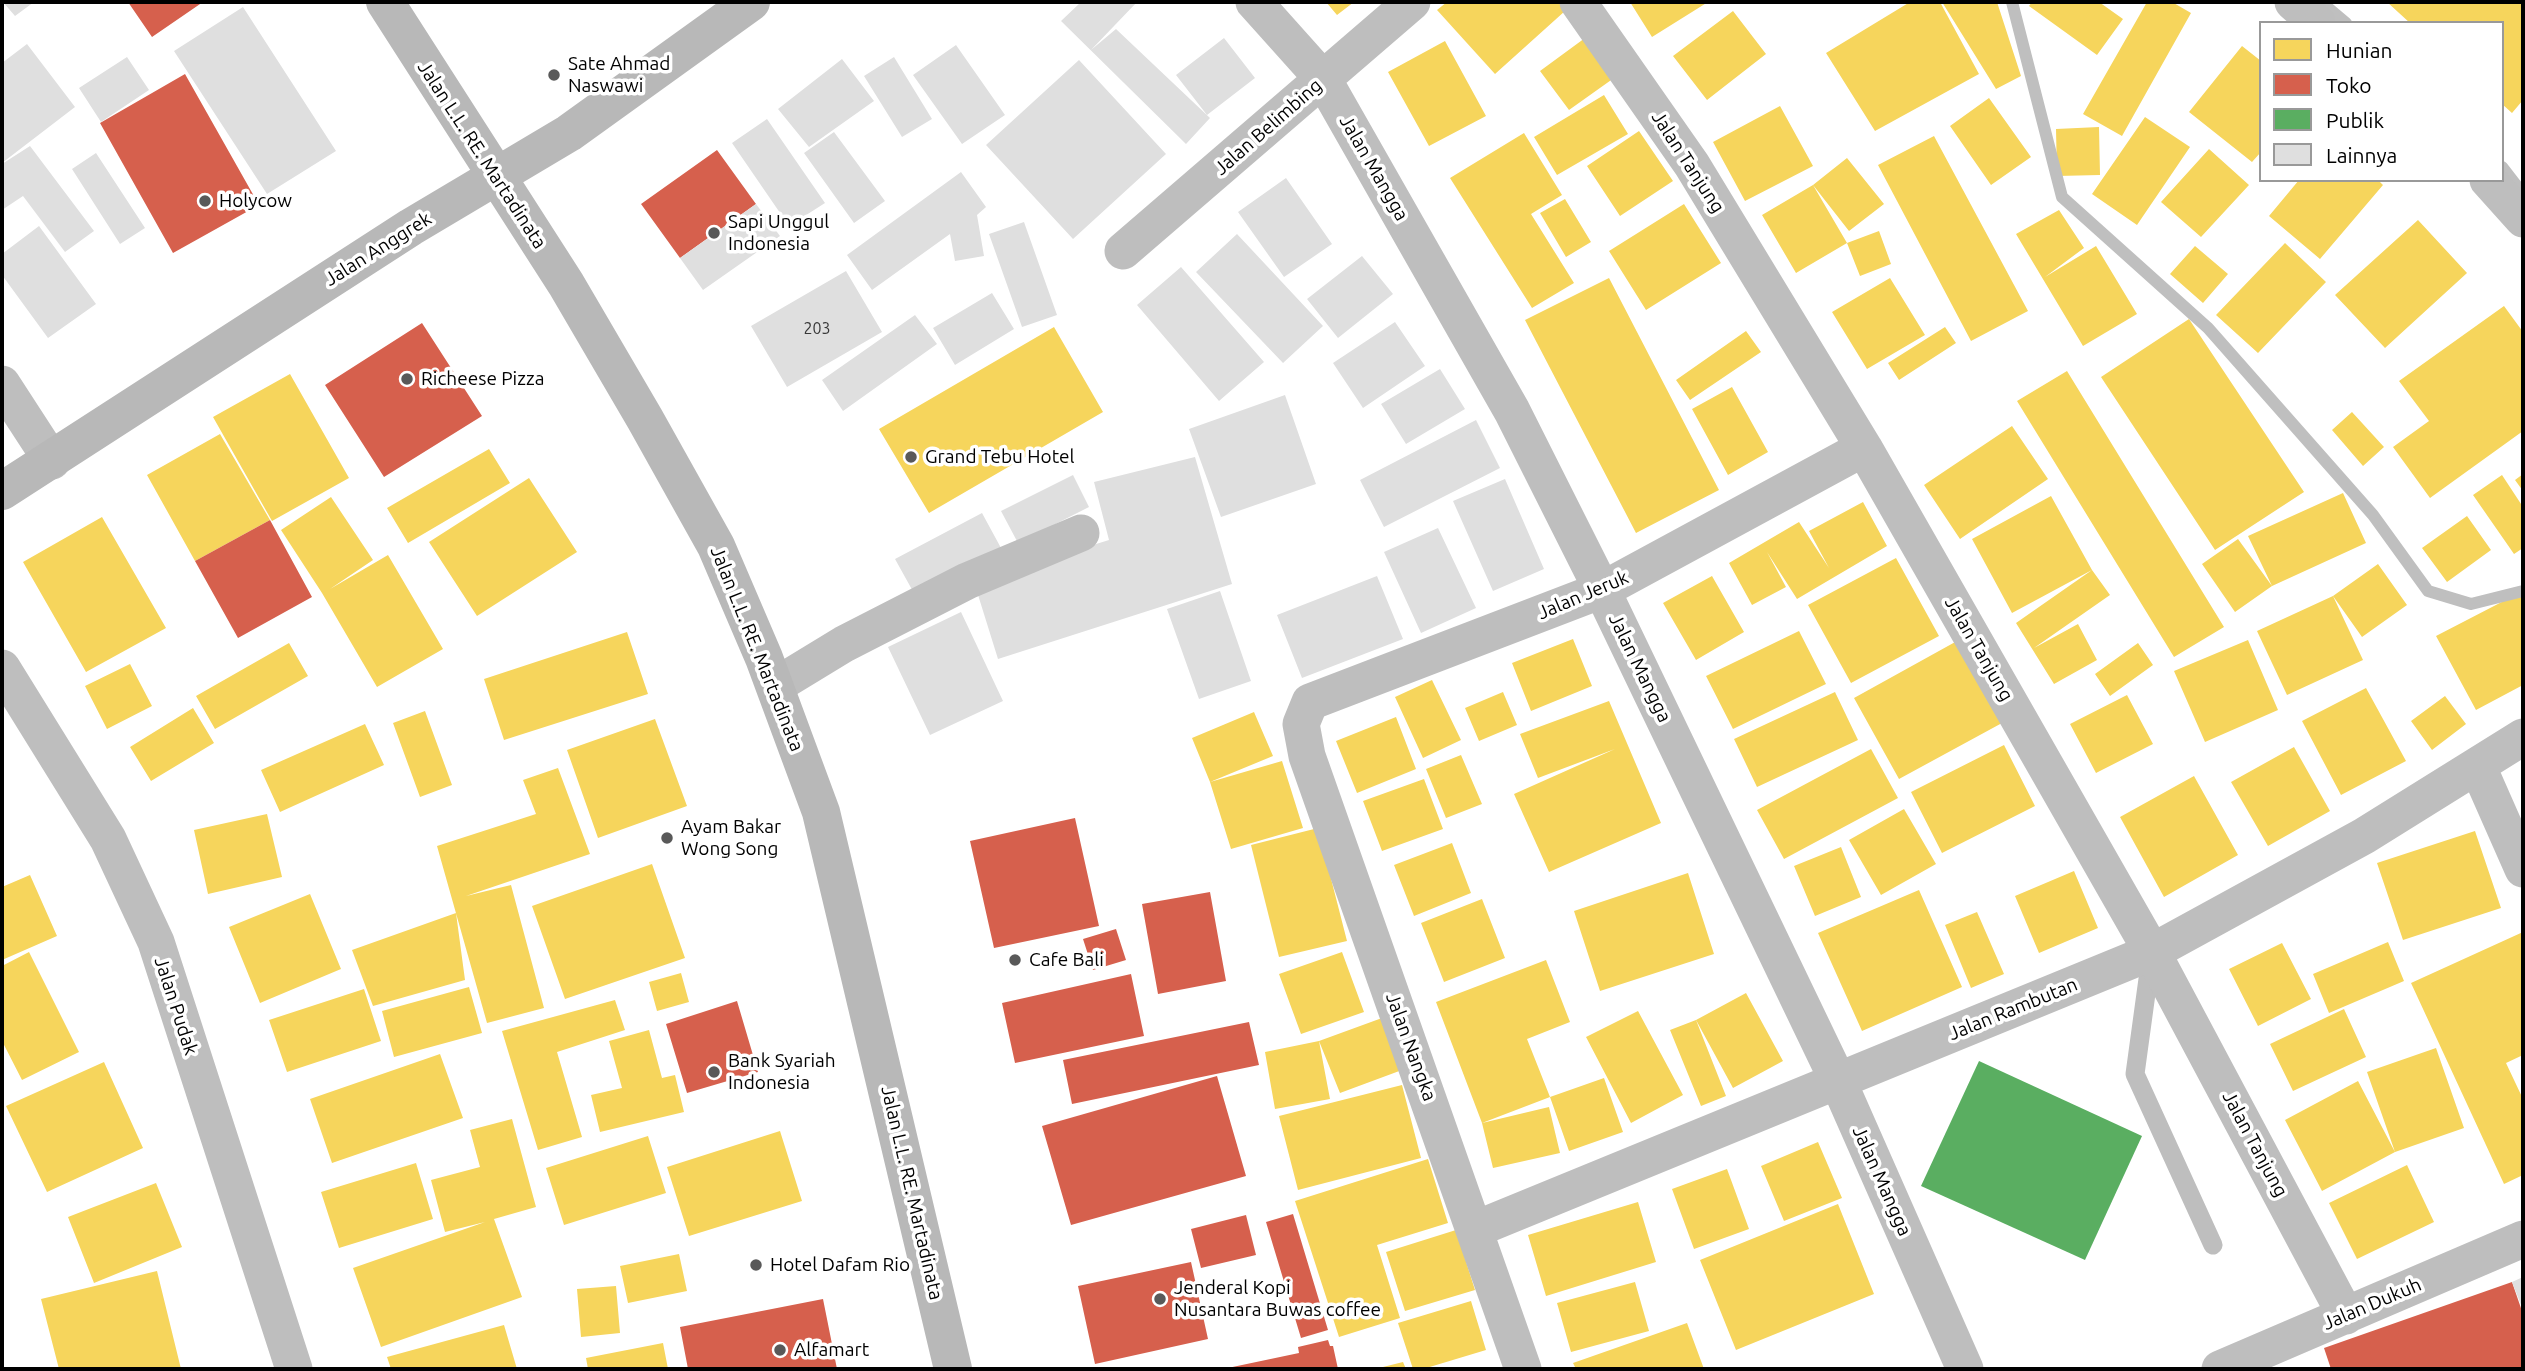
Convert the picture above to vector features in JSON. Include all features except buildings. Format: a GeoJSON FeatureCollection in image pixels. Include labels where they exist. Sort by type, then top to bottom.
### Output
{"type":"FeatureCollection","features":[{"type":"Feature","properties":{"kind":"main road","name":"Jalan L.L. RE. Martadinata"},"geometry":{"type":"LineString","coordinates":[[385,2],[566,284],[716,546],[775,686],[821,812],[953,1369]]}},
{"type":"Feature","properties":{"kind":"main road","name":"Jalan Anggrek"},"geometry":{"type":"LineString","coordinates":[[2,491],[411,227],[569,133],[751,2]]}},
{"type":"Feature","properties":{"kind":"street","name":"Jalan Mangga"},"geometry":{"type":"LineString","coordinates":[[1254,2],[1323,79],[1512,411],[1602,590],[1838,1081],[1965,1369]]}},
{"type":"Feature","properties":{"kind":"street","name":"Jalan Belimbing"},"geometry":{"type":"LineString","coordinates":[[1123,251],[1412,2]]}},
{"type":"Feature","properties":{"kind":"street","name":"Jalan Tanjung"},"geometry":{"type":"LineString","coordinates":[[1578,2],[1692,165],[1864,448],[2152,952],[2346,1316]]}},
{"type":"Feature","properties":{"kind":"street"},"geometry":{"type":"LineString","coordinates":[[2293,2],[2315,21]]}},
{"type":"Feature","properties":{"kind":"street"},"geometry":{"type":"LineString","coordinates":[[2490,182],[2523,219]]}},
{"type":"Feature","properties":{"kind":"street"},"geometry":{"type":"LineString","coordinates":[[2,384],[52,461]]}},
{"type":"Feature","properties":{"kind":"street","name":"Jalan Jeruk"},"geometry":{"type":"LineString","coordinates":[[1301,724],[1310,702],[1602,590],[1864,448]]}},
{"type":"Feature","properties":{"kind":"street"},"geometry":{"type":"LineString","coordinates":[[775,686],[844,645],[967,582],[1081,533]]}},
{"type":"Feature","properties":{"kind":"street","name":"Jalan Pudak"},"geometry":{"type":"LineString","coordinates":[[2,668],[108,839],[156,942],[294,1369]]}},
{"type":"Feature","properties":{"kind":"street","name":"Jalan Nangka"},"geometry":{"type":"LineString","coordinates":[[1301,724],[1307,756],[1476,1229],[1523,1369]]}},
{"type":"Feature","properties":{"kind":"street","name":"Jalan Rambutan"},"geometry":{"type":"LineString","coordinates":[[1476,1229],[2152,952],[2364,836],[2523,737]]}},
{"type":"Feature","properties":{"kind":"street"},"geometry":{"type":"LineString","coordinates":[[2478,767],[2523,869]]}},
{"type":"Feature","properties":{"kind":"street","name":"Jalan Dukuh"},"geometry":{"type":"LineString","coordinates":[[2220,1369],[2523,1238]]}},
{"type":"Feature","properties":{"kind":"lane"},"geometry":{"type":"LineString","coordinates":[[2152,952],[2135,1074],[2213,1245]]}},
{"type":"Feature","properties":{"kind":"waterway"},"geometry":{"type":"LineString","coordinates":[[2012,2],[2062,197],[2208,328],[2373,515],[2428,591],[2471,604],[2523,591]]}},
{"type":"Feature","properties":{"kind":"waterway"},"geometry":{"type":"LineString","coordinates":[[2321,2],[2344,21]]}},
{"type":"Feature","properties":{"kind":"waterway"},"geometry":{"type":"LineString","coordinates":[[2504,170],[2519,189]]}},
{"type":"Feature","properties":{"kind":"place","name":"Sate Ahmad Naswawi"},"geometry":{"type":"Point","coordinates":[554,75]}},
{"type":"Feature","properties":{"kind":"place","name":"Holycow"},"geometry":{"type":"Point","coordinates":[205,201]}},
{"type":"Feature","properties":{"kind":"place","name":"Sapi Unggul Indonesia"},"geometry":{"type":"Point","coordinates":[714,233]}},
{"type":"Feature","properties":{"kind":"place","name":"Richeese Pizza"},"geometry":{"type":"Point","coordinates":[407,379]}},
{"type":"Feature","properties":{"kind":"place","name":"Grand Tebu Hotel"},"geometry":{"type":"Point","coordinates":[911,457]}},
{"type":"Feature","properties":{"kind":"place","name":"Ayam Bakar Wong Song"},"geometry":{"type":"Point","coordinates":[667,838]}},
{"type":"Feature","properties":{"kind":"place","name":"Cafe Bali"},"geometry":{"type":"Point","coordinates":[1015,960]}},
{"type":"Feature","properties":{"kind":"place","name":"Bank Syariah Indonesia"},"geometry":{"type":"Point","coordinates":[714,1072]}},
{"type":"Feature","properties":{"kind":"place","name":"Hotel Dafam Rio"},"geometry":{"type":"Point","coordinates":[756,1265]}},
{"type":"Feature","properties":{"kind":"place","name":"Jenderal Kopi Nusantara Buwas coffee"},"geometry":{"type":"Point","coordinates":[1160,1299]}},
{"type":"Feature","properties":{"kind":"place","name":"Alfamart"},"geometry":{"type":"Point","coordinates":[780,1350]}}]}
